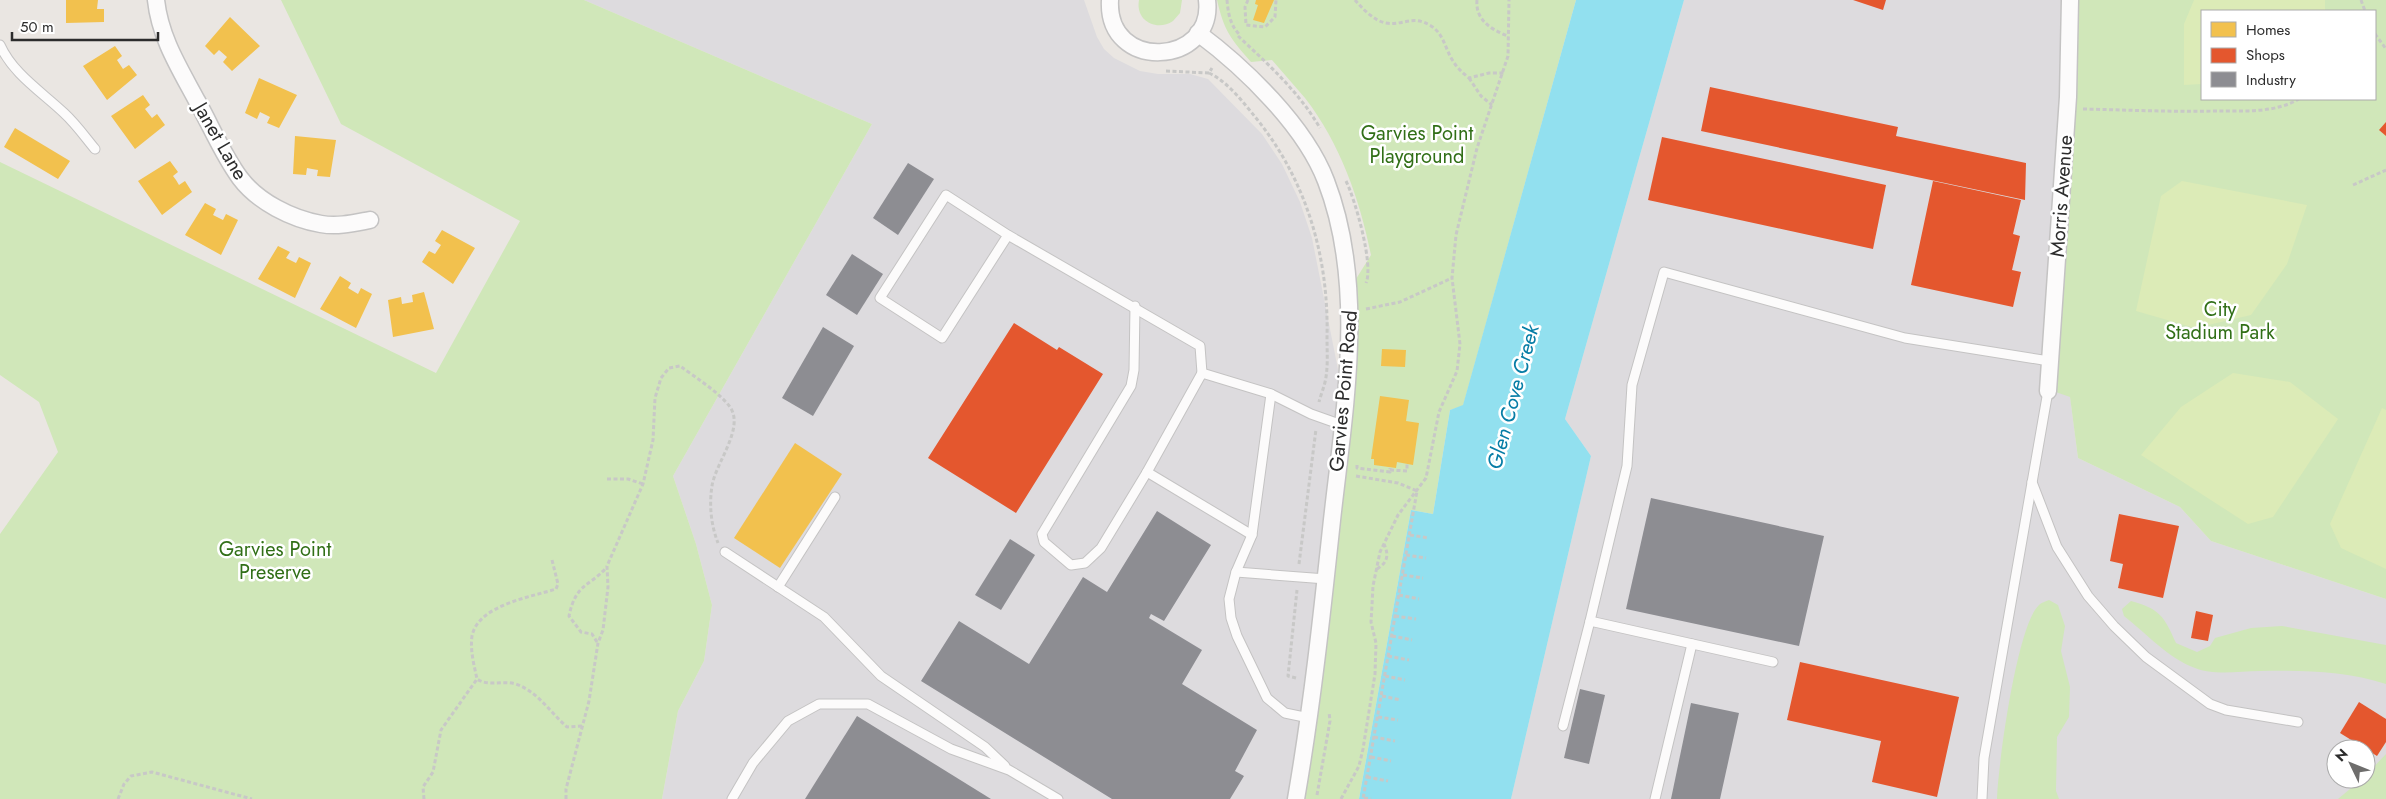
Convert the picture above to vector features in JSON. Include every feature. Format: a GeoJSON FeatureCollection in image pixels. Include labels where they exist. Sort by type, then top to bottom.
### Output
{"type":"FeatureCollection","features":[{"type":"Feature","properties":{"kind":"street","name":"Janet Lane"},"geometry":{"type":"LineString","coordinates":[[156,0],[160,25],[170,52],[235,170],[250,188],[274,206],[291,215],[322,224],[346,225],[370,220]]}},
{"type":"Feature","properties":{"kind":"street"},"geometry":{"type":"LineString","coordinates":[[1110,0],[1110,10],[1114,26],[1124,40],[1138,49],[1154,54],[1171,52],[1186,45],[1198,33],[1205,20],[1207,0]]}},
{"type":"Feature","properties":{"kind":"street","name":"Morris Avenue"},"geometry":{"type":"LineString","coordinates":[[2048,391],[2067,108],[2070,0]]}},
{"type":"Feature","properties":{"kind":"street","name":"Garvies Point Road"},"geometry":{"type":"LineString","coordinates":[[1198,33],[1233,61],[1290,121],[1308,146],[1326,180],[1339,219],[1346,252],[1350,300],[1342,425],[1309,718],[1296,799]]}},
{"type":"Feature","properties":{"kind":"lane"},"geometry":{"type":"LineString","coordinates":[[0,45],[5,57],[25,79],[66,114],[95,149]]}},
{"type":"Feature","properties":{"kind":"lane"},"geometry":{"type":"LineString","coordinates":[[1008,235],[942,338],[880,298],[946,195],[1008,235],[1135,306],[1200,346],[1202,372],[1147,472],[1101,548],[1085,563],[1071,564],[1044,542],[1042,534],[1131,386],[1134,370],[1135,306]]}},
{"type":"Feature","properties":{"kind":"lane"},"geometry":{"type":"LineString","coordinates":[[1563,726],[1627,466],[1632,385],[1664,272],[1906,338],[2049,361]]}},
{"type":"Feature","properties":{"kind":"lane"},"geometry":{"type":"LineString","coordinates":[[1202,372],[1271,394],[1317,416],[1342,425]]}},
{"type":"Feature","properties":{"kind":"lane"},"geometry":{"type":"LineString","coordinates":[[1982,799],[1984,758],[2048,391]]}},
{"type":"Feature","properties":{"kind":"lane"},"geometry":{"type":"LineString","coordinates":[[1271,394],[1252,535],[1236,572],[1229,599],[1231,618],[1237,636],[1267,698],[1286,713],[1309,718]]}},
{"type":"Feature","properties":{"kind":"lane"},"geometry":{"type":"LineString","coordinates":[[1147,472],[1252,535]]}},
{"type":"Feature","properties":{"kind":"lane"},"geometry":{"type":"LineString","coordinates":[[2032,482],[2057,547],[2088,596],[2114,626],[2146,657],[2210,704],[2226,710],[2298,722]]}},
{"type":"Feature","properties":{"kind":"lane"},"geometry":{"type":"LineString","coordinates":[[778,587],[835,497]]}},
{"type":"Feature","properties":{"kind":"lane"},"geometry":{"type":"LineString","coordinates":[[725,552],[824,617],[880,676],[985,747],[1008,770]]}},
{"type":"Feature","properties":{"kind":"lane"},"geometry":{"type":"LineString","coordinates":[[1236,572],[1326,579]]}},
{"type":"Feature","properties":{"kind":"lane"},"geometry":{"type":"LineString","coordinates":[[1590,621],[1774,662]]}},
{"type":"Feature","properties":{"kind":"lane"},"geometry":{"type":"LineString","coordinates":[[1656,799],[1692,644]]}},
{"type":"Feature","properties":{"kind":"lane"},"geometry":{"type":"LineString","coordinates":[[732,799],[753,763],[788,721],[819,704],[868,704],[951,749],[1008,770],[1058,799]]}},
{"type":"Feature","properties":{"kind":"path"},"geometry":{"type":"LineString","coordinates":[[1227,0],[1228,14],[1234,29],[1239,34]]}},
{"type":"Feature","properties":{"kind":"path"},"geometry":{"type":"LineString","coordinates":[[1232,42],[1246,25],[1245,7],[1248,0]]}},
{"type":"Feature","properties":{"kind":"path"},"geometry":{"type":"LineString","coordinates":[[1246,25],[1265,27],[1271,23],[1275,17],[1276,0]]}},
{"type":"Feature","properties":{"kind":"path"},"geometry":{"type":"LineString","coordinates":[[1355,0],[1376,19],[1386,23],[1408,19],[1423,21],[1432,26],[1442,37],[1453,61],[1469,78],[1481,96],[1492,105]]}},
{"type":"Feature","properties":{"kind":"path"},"geometry":{"type":"LineString","coordinates":[[1477,0],[1478,13],[1483,22],[1495,32],[1508,36]]}},
{"type":"Feature","properties":{"kind":"path"},"geometry":{"type":"LineString","coordinates":[[1341,799],[1359,766],[1375,674],[1376,643],[1371,622],[1376,569],[1384,544],[1398,516],[1426,478],[1439,412],[1453,381],[1459,361],[1460,344],[1452,278],[1456,236],[1477,148],[1504,73],[1508,56],[1508,0]]}},
{"type":"Feature","properties":{"kind":"path"},"geometry":{"type":"LineString","coordinates":[[2376,35],[2386,49]]}},
{"type":"Feature","properties":{"kind":"path"},"geometry":{"type":"LineString","coordinates":[[1209,73],[1218,77],[1231,90],[1268,133],[1292,171],[1308,210],[1322,262],[1328,304],[1326,377],[1317,416],[1300,543],[1288,676],[1296,678]]}},
{"type":"Feature","properties":{"kind":"path"},"geometry":{"type":"LineString","coordinates":[[1469,78],[1489,73],[1504,73]]}},
{"type":"Feature","properties":{"kind":"path"},"geometry":{"type":"LineString","coordinates":[[2067,108],[2180,112],[2262,110],[2297,100]]}},
{"type":"Feature","properties":{"kind":"path"},"geometry":{"type":"LineString","coordinates":[[2353,185],[2386,170]]}},
{"type":"Feature","properties":{"kind":"path"},"geometry":{"type":"LineString","coordinates":[[1365,309],[1400,302],[1452,278]]}},
{"type":"Feature","properties":{"kind":"path"},"geometry":{"type":"LineString","coordinates":[[598,643],[592,634],[581,632],[575,626],[569,616],[572,602],[578,593],[607,566],[643,484],[653,440],[655,398],[661,378],[669,368],[680,366],[731,408],[735,421],[712,485],[712,527],[725,552]]}},
{"type":"Feature","properties":{"kind":"path"},"geometry":{"type":"LineString","coordinates":[[1390,470],[1406,472],[1407,464]]}},
{"type":"Feature","properties":{"kind":"path"},"geometry":{"type":"LineString","coordinates":[[1356,476],[1398,483],[1417,491]]}},
{"type":"Feature","properties":{"kind":"path"},"geometry":{"type":"LineString","coordinates":[[607,479],[628,479],[643,484]]}},
{"type":"Feature","properties":{"kind":"path"},"geometry":{"type":"LineString","coordinates":[[1371,799],[1364,798],[1367,777],[1417,491]]}},
{"type":"Feature","properties":{"kind":"path"},"geometry":{"type":"LineString","coordinates":[[1410,535],[1429,538]]}},
{"type":"Feature","properties":{"kind":"path"},"geometry":{"type":"LineString","coordinates":[[1376,569],[1387,558],[1388,552],[1384,544]]}},
{"type":"Feature","properties":{"kind":"path"},"geometry":{"type":"LineString","coordinates":[[1406,555],[1426,558]]}},
{"type":"Feature","properties":{"kind":"path"},"geometry":{"type":"LineString","coordinates":[[552,560],[558,584],[556,589],[488,613],[477,624],[472,637],[473,658],[477,679],[484,684],[514,684],[529,690],[544,701],[552,713],[567,727],[582,726]]}},
{"type":"Feature","properties":{"kind":"path"},"geometry":{"type":"LineString","coordinates":[[566,799],[566,789],[589,701],[598,643],[603,630],[608,587],[607,566]]}},
{"type":"Feature","properties":{"kind":"path"},"geometry":{"type":"LineString","coordinates":[[1403,575],[1423,578]]}},
{"type":"Feature","properties":{"kind":"path"},"geometry":{"type":"LineString","coordinates":[[1399,595],[1419,599]]}},
{"type":"Feature","properties":{"kind":"path"},"geometry":{"type":"LineString","coordinates":[[1395,616],[1416,619]]}},
{"type":"Feature","properties":{"kind":"path"},"geometry":{"type":"LineString","coordinates":[[1392,636],[1412,640]]}},
{"type":"Feature","properties":{"kind":"path"},"geometry":{"type":"LineString","coordinates":[[1388,656],[1409,660]]}},
{"type":"Feature","properties":{"kind":"path"},"geometry":{"type":"LineString","coordinates":[[1385,676],[1405,680]]}},
{"type":"Feature","properties":{"kind":"path"},"geometry":{"type":"LineString","coordinates":[[424,799],[423,787],[433,772],[441,730],[477,679]]}},
{"type":"Feature","properties":{"kind":"path"},"geometry":{"type":"LineString","coordinates":[[1382,696],[1401,700]]}},
{"type":"Feature","properties":{"kind":"path"},"geometry":{"type":"LineString","coordinates":[[1378,717],[1398,720]]}},
{"type":"Feature","properties":{"kind":"path"},"geometry":{"type":"LineString","coordinates":[[1374,737],[1395,741]]}},
{"type":"Feature","properties":{"kind":"path"},"geometry":{"type":"LineString","coordinates":[[1371,757],[1391,761]]}},
{"type":"Feature","properties":{"kind":"path"},"geometry":{"type":"LineString","coordinates":[[118,799],[124,784],[131,776],[152,772],[252,799]]}},
{"type":"Feature","properties":{"kind":"path"},"geometry":{"type":"LineString","coordinates":[[1367,777],[1388,781]]}},
{"type":"Feature","properties":{"kind":"shaded area"},"geometry":{"type":"Polygon","coordinates":[[[584,0],[1084,0],[1097,37],[1104,49],[1114,58],[1140,71],[1158,74],[1190,74],[1208,79],[1262,134],[1282,164],[1300,202],[1312,238],[1347,415],[1295,799],[662,799],[678,711],[704,661],[712,605],[696,544],[673,476],[872,124],[584,0]]]}},
{"type":"Feature","properties":{"kind":"shaded area"},"geometry":{"type":"Polygon","coordinates":[[[1684,0],[2065,0],[2070,396],[2078,458],[2180,507],[2211,541],[2386,599],[2386,799],[1511,799],[1591,456],[1565,419],[1684,0]]]}},
{"type":"Feature","properties":{"kind":"green space","name":"Garvies Point Preserve"},"geometry":{"type":"Polygon","coordinates":[[[281,0],[584,0],[872,124],[673,476],[696,544],[712,605],[704,661],[678,711],[662,799],[0,799],[0,534],[58,452],[39,402],[0,375],[0,162],[436,373],[520,221],[341,124],[281,0]]]}},
{"type":"Feature","properties":{"kind":"green space"},"geometry":{"type":"Polygon","coordinates":[[[1139,0],[1182,0],[1180,13],[1173,21],[1167,24],[1154,25],[1140,14],[1139,0]]]}},
{"type":"Feature","properties":{"kind":"green space","name":"Garvies Point Playground"},"geometry":{"type":"Polygon","coordinates":[[[1217,0],[1576,0],[1463,406],[1450,410],[1433,514],[1411,510],[1359,799],[1295,799],[1347,415],[1358,315],[1356,279],[1371,255],[1355,193],[1329,134],[1305,98],[1272,60],[1251,62],[1244,54],[1233,40],[1222,20],[1217,0]]]}},
{"type":"Feature","properties":{"kind":"green space","name":"City Stadium Park"},"geometry":{"type":"Polygon","coordinates":[[[2065,0],[2386,0],[2386,599],[2211,541],[2180,507],[2078,458],[2070,397],[2050,390],[2065,0]]]}},
{"type":"Feature","properties":{"kind":"green space"},"geometry":{"type":"Polygon","coordinates":[[[2194,0],[2325,0],[2325,10],[2201,10],[2201,84],[2184,85],[2184,24],[2194,0]]]}},
{"type":"Feature","properties":{"kind":"green space"},"geometry":{"type":"Polygon","coordinates":[[[2182,181],[2307,205],[2287,264],[2251,315],[2195,328],[2136,311],[2161,196],[2182,181]]]}},
{"type":"Feature","properties":{"kind":"green space"},"geometry":{"type":"Polygon","coordinates":[[[2233,373],[2290,382],[2338,419],[2273,517],[2248,524],[2141,455],[2181,407],[2233,373]]]}},
{"type":"Feature","properties":{"kind":"green space"},"geometry":{"type":"Polygon","coordinates":[[[2382,408],[2386,410],[2386,569],[2341,548],[2330,524],[2382,408]]]}},
{"type":"Feature","properties":{"kind":"green space"},"geometry":{"type":"Polygon","coordinates":[[[2049,600],[2058,605],[2065,626],[2061,651],[2070,687],[2069,717],[2057,737],[2056,791],[2059,799],[1997,799],[2010,697],[2023,639],[2031,618],[2039,605],[2049,600]]]}},
{"type":"Feature","properties":{"kind":"green space"},"geometry":{"type":"Polygon","coordinates":[[[2131,601],[2155,611],[2168,626],[2176,643],[2197,652],[2210,646],[2215,638],[2251,628],[2282,626],[2386,645],[2386,684],[2355,676],[2324,672],[2211,672],[2195,668],[2167,652],[2124,616],[2122,609],[2131,601]]]}},
{"type":"Feature","properties":{"kind":"green space"},"geometry":{"type":"Polygon","coordinates":[[[2386,754],[2386,799],[2338,799],[2350,789],[2376,789],[2376,764],[2386,754]]]}},
{"type":"Feature","properties":{"kind":"water","name":"Glen Cove Creek"},"geometry":{"type":"Polygon","coordinates":[[[1576,0],[1684,0],[1565,419],[1591,456],[1511,799],[1359,799],[1411,510],[1433,514],[1450,410],[1463,405],[1576,0]]]}},
{"type":"Feature","properties":{"kind":"building: Homes"},"geometry":{"type":"Polygon","coordinates":[[[66,0],[98,0],[97,9],[104,9],[104,22],[66,23],[66,0]]]}},
{"type":"Feature","properties":{"kind":"building: Homes"},"geometry":{"type":"Polygon","coordinates":[[[1256,0],[1274,0],[1264,23],[1253,20],[1258,5],[1255,4],[1256,0]]]}},
{"type":"Feature","properties":{"kind":"building: Homes"},"geometry":{"type":"Polygon","coordinates":[[[230,17],[260,46],[232,71],[223,62],[227,57],[219,50],[214,55],[205,46],[230,17]]]}},
{"type":"Feature","properties":{"kind":"building: Homes"},"geometry":{"type":"Polygon","coordinates":[[[115,46],[122,56],[117,60],[123,69],[129,65],[137,75],[107,100],[83,66],[115,46]]]}},
{"type":"Feature","properties":{"kind":"building: Homes"},"geometry":{"type":"Polygon","coordinates":[[[259,78],[297,95],[279,128],[267,123],[270,117],[260,112],[257,119],[245,113],[259,78]]]}},
{"type":"Feature","properties":{"kind":"building: Homes"},"geometry":{"type":"Polygon","coordinates":[[[143,95],[150,105],[145,109],[152,118],[157,114],[165,125],[135,149],[111,116],[143,95]]]}},
{"type":"Feature","properties":{"kind":"building: Homes"},"geometry":{"type":"Polygon","coordinates":[[[15,128],[70,161],[58,179],[4,147],[15,128]]]}},
{"type":"Feature","properties":{"kind":"building: Homes"},"geometry":{"type":"Polygon","coordinates":[[[295,136],[336,140],[330,177],[317,176],[318,170],[307,168],[306,175],[293,174],[295,136]]]}},
{"type":"Feature","properties":{"kind":"building: Homes"},"geometry":{"type":"Polygon","coordinates":[[[170,161],[178,172],[173,176],[179,185],[185,181],[192,192],[162,215],[138,181],[170,161]]]}},
{"type":"Feature","properties":{"kind":"building: Homes"},"geometry":{"type":"Polygon","coordinates":[[[205,203],[216,209],[213,215],[223,220],[226,214],[238,220],[221,255],[185,235],[205,203]]]}},
{"type":"Feature","properties":{"kind":"building: Homes"},"geometry":{"type":"Polygon","coordinates":[[[442,230],[475,248],[453,284],[422,262],[429,251],[435,254],[441,245],[435,241],[442,230]]]}},
{"type":"Feature","properties":{"kind":"building: Homes"},"geometry":{"type":"Polygon","coordinates":[[[278,246],[290,252],[286,258],[296,263],[299,257],[311,263],[295,298],[258,279],[278,246]]]}},
{"type":"Feature","properties":{"kind":"building: Homes"},"geometry":{"type":"Polygon","coordinates":[[[340,276],[351,283],[348,288],[358,294],[361,288],[372,294],[356,328],[320,309],[340,276]]]}},
{"type":"Feature","properties":{"kind":"building: Homes"},"geometry":{"type":"Polygon","coordinates":[[[424,292],[434,329],[393,337],[388,300],[401,297],[402,304],[413,302],[412,295],[424,292]]]}},
{"type":"Feature","properties":{"kind":"building: Homes"},"geometry":{"type":"Polygon","coordinates":[[[1382,349],[1406,350],[1405,367],[1381,366],[1382,349]]]}},
{"type":"Feature","properties":{"kind":"building: Homes"},"geometry":{"type":"Polygon","coordinates":[[[1380,396],[1409,400],[1406,421],[1419,423],[1413,465],[1397,462],[1396,468],[1374,465],[1374,459],[1371,459],[1380,396]]]}},
{"type":"Feature","properties":{"kind":"building: Homes"},"geometry":{"type":"Polygon","coordinates":[[[795,443],[842,474],[780,568],[734,538],[795,443]]]}},
{"type":"Feature","properties":{"kind":"building: Shops"},"geometry":{"type":"Polygon","coordinates":[[[1853,0],[1886,0],[1883,10],[1853,0]]]}},
{"type":"Feature","properties":{"kind":"building: Shops"},"geometry":{"type":"Polygon","coordinates":[[[1710,87],[1898,127],[1896,136],[2026,163],[2025,200],[1701,131],[1710,87]]]}},
{"type":"Feature","properties":{"kind":"building: Shops"},"geometry":{"type":"Polygon","coordinates":[[[2386,122],[2386,136],[2379,130],[2386,122]]]}},
{"type":"Feature","properties":{"kind":"building: Shops"},"geometry":{"type":"Polygon","coordinates":[[[1662,137],[1886,185],[1873,249],[1648,200],[1662,137]]]}},
{"type":"Feature","properties":{"kind":"building: Shops"},"geometry":{"type":"Polygon","coordinates":[[[1933,181],[2021,200],[2013,234],[2020,236],[2012,270],[2021,272],[2013,307],[1911,285],[1933,181]]]}},
{"type":"Feature","properties":{"kind":"building: Shops"},"geometry":{"type":"Polygon","coordinates":[[[1014,323],[1057,350],[1059,347],[1103,374],[1016,513],[928,458],[1014,323]]]}},
{"type":"Feature","properties":{"kind":"building: Shops"},"geometry":{"type":"Polygon","coordinates":[[[2119,514],[2179,526],[2163,598],[2118,588],[2123,564],[2110,561],[2119,514]]]}},
{"type":"Feature","properties":{"kind":"building: Shops"},"geometry":{"type":"Polygon","coordinates":[[[2196,611],[2213,615],[2208,641],[2191,638],[2196,611]]]}},
{"type":"Feature","properties":{"kind":"building: Shops"},"geometry":{"type":"Polygon","coordinates":[[[1800,662],[1959,697],[1937,797],[1872,782],[1881,741],[1787,720],[1800,662]]]}},
{"type":"Feature","properties":{"kind":"building: Shops"},"geometry":{"type":"Polygon","coordinates":[[[2359,702],[2386,719],[2386,742],[2377,756],[2376,739],[2350,739],[2340,733],[2359,702]]]}},
{"type":"Feature","properties":{"kind":"building: Industry"},"geometry":{"type":"Polygon","coordinates":[[[908,163],[934,179],[898,235],[873,218],[908,163]]]}},
{"type":"Feature","properties":{"kind":"building: Industry"},"geometry":{"type":"Polygon","coordinates":[[[852,254],[883,274],[857,315],[826,295],[852,254]]]}},
{"type":"Feature","properties":{"kind":"building: Industry"},"geometry":{"type":"Polygon","coordinates":[[[823,327],[854,346],[813,416],[782,398],[823,327]]]}},
{"type":"Feature","properties":{"kind":"building: Industry"},"geometry":{"type":"Polygon","coordinates":[[[1651,498],[1824,536],[1799,646],[1626,609],[1651,498]]]}},
{"type":"Feature","properties":{"kind":"building: Industry"},"geometry":{"type":"Polygon","coordinates":[[[1157,511],[1211,545],[1164,621],[1151,614],[1149,618],[1202,650],[1182,684],[1257,730],[1235,771],[1244,776],[1230,799],[1112,799],[921,681],[959,621],[1029,664],[1083,577],[1107,592],[1157,511]]]}},
{"type":"Feature","properties":{"kind":"building: Industry"},"geometry":{"type":"Polygon","coordinates":[[[1010,539],[1035,555],[1001,610],[975,595],[1010,539]]]}},
{"type":"Feature","properties":{"kind":"building: Industry"},"geometry":{"type":"Polygon","coordinates":[[[1580,689],[1605,695],[1589,764],[1564,758],[1580,689]]]}},
{"type":"Feature","properties":{"kind":"building: Industry"},"geometry":{"type":"Polygon","coordinates":[[[1691,703],[1739,713],[1720,799],[1671,799],[1691,703]]]}},
{"type":"Feature","properties":{"kind":"building: Industry"},"geometry":{"type":"Polygon","coordinates":[[[857,716],[991,799],[805,799],[857,716]]]}}]}
